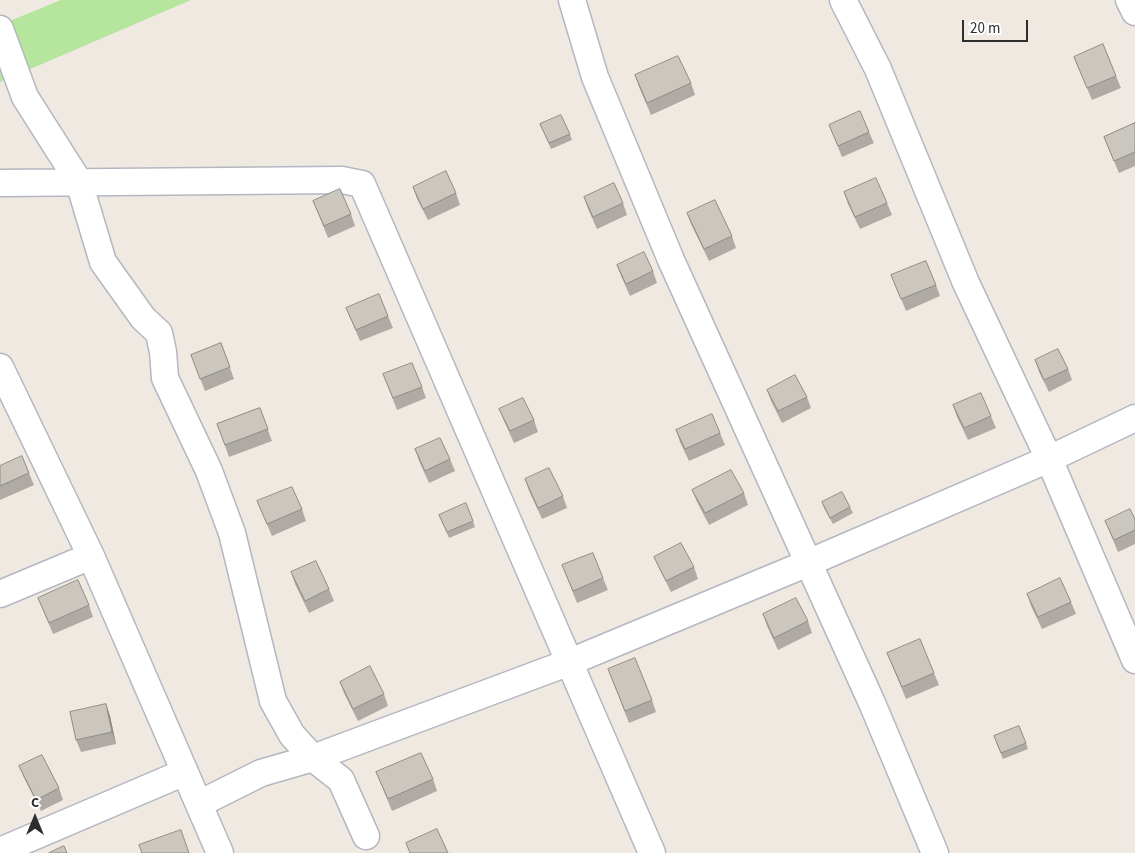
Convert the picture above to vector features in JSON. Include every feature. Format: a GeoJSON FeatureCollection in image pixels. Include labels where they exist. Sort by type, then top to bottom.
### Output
{"type":"FeatureCollection","features":[{"type":"Feature","properties":{"kind":"street"},"geometry":{"type":"LineString","coordinates":[[572,0],[595,77],[671,260],[872,703],[934,853]]}},
{"type":"Feature","properties":{"kind":"street"},"geometry":{"type":"LineString","coordinates":[[843,0],[886,88],[939,220],[992,341],[1049,459],[1135,660]]}},
{"type":"Feature","properties":{"kind":"street"},"geometry":{"type":"LineString","coordinates":[[1129,0],[1135,12]]}},
{"type":"Feature","properties":{"kind":"street"},"geometry":{"type":"LineString","coordinates":[[0,29],[24,97],[79,182],[103,262],[143,318],[159,333],[163,352],[164,378],[209,471],[232,533],[273,701],[292,735],[313,758],[341,780],[366,836]]}},
{"type":"Feature","properties":{"kind":"street"},"geometry":{"type":"LineString","coordinates":[[0,183],[342,180],[362,184],[652,853]]}},
{"type":"Feature","properties":{"kind":"street"},"geometry":{"type":"LineString","coordinates":[[0,367],[91,556],[220,853]]}},
{"type":"Feature","properties":{"kind":"street"},"geometry":{"type":"LineString","coordinates":[[199,804],[261,773],[313,758],[570,662],[808,563],[1049,459],[1135,418]]}},
{"type":"Feature","properties":{"kind":"street"},"geometry":{"type":"LineString","coordinates":[[0,594],[91,556]]}},
{"type":"Feature","properties":{"kind":"street"},"geometry":{"type":"LineString","coordinates":[[0,851],[185,772]]}},
{"type":"Feature","properties":{"kind":"green space"},"geometry":{"type":"Polygon","coordinates":[[[61,0],[191,0],[0,82],[0,25],[61,0]]]}},
{"type":"Feature","properties":{"kind":"building"},"geometry":{"type":"Polygon","coordinates":[[[1103,44],[1116,76],[1087,88],[1074,57],[1103,44]]]}},
{"type":"Feature","properties":{"kind":"building"},"geometry":{"type":"Polygon","coordinates":[[[678,56],[691,83],[647,103],[635,75],[678,56]]]}},
{"type":"Feature","properties":{"kind":"building"},"geometry":{"type":"Polygon","coordinates":[[[860,111],[869,132],[838,146],[829,125],[860,111]]]}},
{"type":"Feature","properties":{"kind":"building"},"geometry":{"type":"Polygon","coordinates":[[[561,115],[570,134],[549,143],[540,124],[561,115]]]}},
{"type":"Feature","properties":{"kind":"building"},"geometry":{"type":"Polygon","coordinates":[[[1135,123],[1135,152],[1114,161],[1104,137],[1135,123]]]}},
{"type":"Feature","properties":{"kind":"building"},"geometry":{"type":"Polygon","coordinates":[[[446,171],[456,193],[423,209],[413,187],[446,171]]]}},
{"type":"Feature","properties":{"kind":"building"},"geometry":{"type":"Polygon","coordinates":[[[876,178],[887,203],[855,217],[844,192],[876,178]]]}},
{"type":"Feature","properties":{"kind":"building"},"geometry":{"type":"Polygon","coordinates":[[[614,183],[623,203],[593,217],[584,197],[614,183]]]}},
{"type":"Feature","properties":{"kind":"building"},"geometry":{"type":"Polygon","coordinates":[[[340,189],[351,214],[324,226],[313,201],[340,189]]]}},
{"type":"Feature","properties":{"kind":"building"},"geometry":{"type":"Polygon","coordinates":[[[715,200],[732,236],[704,249],[687,213],[715,200]]]}},
{"type":"Feature","properties":{"kind":"building"},"geometry":{"type":"Polygon","coordinates":[[[644,252],[653,271],[626,284],[617,265],[644,252]]]}},
{"type":"Feature","properties":{"kind":"building"},"geometry":{"type":"Polygon","coordinates":[[[926,261],[936,285],[901,299],[891,275],[926,261]]]}},
{"type":"Feature","properties":{"kind":"building"},"geometry":{"type":"Polygon","coordinates":[[[379,294],[388,316],[356,330],[346,308],[379,294]]]}},
{"type":"Feature","properties":{"kind":"building"},"geometry":{"type":"Polygon","coordinates":[[[221,343],[230,367],[200,379],[191,355],[221,343]]]}},
{"type":"Feature","properties":{"kind":"building"},"geometry":{"type":"Polygon","coordinates":[[[1058,349],[1068,369],[1044,380],[1035,360],[1058,349]]]}},
{"type":"Feature","properties":{"kind":"building"},"geometry":{"type":"Polygon","coordinates":[[[412,363],[422,387],[393,398],[383,374],[412,363]]]}},
{"type":"Feature","properties":{"kind":"building"},"geometry":{"type":"Polygon","coordinates":[[[795,375],[807,397],[778,411],[767,390],[795,375]]]}},
{"type":"Feature","properties":{"kind":"building"},"geometry":{"type":"Polygon","coordinates":[[[981,393],[991,416],[964,428],[953,405],[981,393]]]}},
{"type":"Feature","properties":{"kind":"building"},"geometry":{"type":"Polygon","coordinates":[[[523,398],[534,420],[510,431],[499,409],[523,398]]]}},
{"type":"Feature","properties":{"kind":"building"},"geometry":{"type":"Polygon","coordinates":[[[260,408],[268,429],[225,445],[217,424],[260,408]]]}},
{"type":"Feature","properties":{"kind":"building"},"geometry":{"type":"Polygon","coordinates":[[[712,414],[720,433],[685,449],[676,430],[712,414]]]}},
{"type":"Feature","properties":{"kind":"building"},"geometry":{"type":"Polygon","coordinates":[[[440,438],[450,459],[425,471],[415,449],[440,438]]]}},
{"type":"Feature","properties":{"kind":"building"},"geometry":{"type":"Polygon","coordinates":[[[22,456],[29,473],[0,486],[0,466],[22,456]]]}},
{"type":"Feature","properties":{"kind":"building"},"geometry":{"type":"Polygon","coordinates":[[[549,468],[563,496],[538,508],[525,479],[549,468]]]}},
{"type":"Feature","properties":{"kind":"building"},"geometry":{"type":"Polygon","coordinates":[[[731,470],[744,493],[705,513],[692,490],[731,470]]]}},
{"type":"Feature","properties":{"kind":"building"},"geometry":{"type":"Polygon","coordinates":[[[292,487],[302,509],[267,524],[257,501],[292,487]]]}},
{"type":"Feature","properties":{"kind":"building"},"geometry":{"type":"Polygon","coordinates":[[[842,492],[850,507],[830,518],[822,502],[842,492]]]}},
{"type":"Feature","properties":{"kind":"building"},"geometry":{"type":"Polygon","coordinates":[[[466,503],[473,521],[447,532],[439,515],[466,503]]]}},
{"type":"Feature","properties":{"kind":"building"},"geometry":{"type":"Polygon","coordinates":[[[1130,509],[1135,519],[1135,530],[1114,540],[1105,521],[1130,509]]]}},
{"type":"Feature","properties":{"kind":"building"},"geometry":{"type":"Polygon","coordinates":[[[681,543],[694,567],[666,581],[654,557],[681,543]]]}},
{"type":"Feature","properties":{"kind":"building"},"geometry":{"type":"Polygon","coordinates":[[[593,553],[603,578],[573,591],[562,565],[593,553]]]}},
{"type":"Feature","properties":{"kind":"building"},"geometry":{"type":"Polygon","coordinates":[[[316,561],[329,589],[305,601],[291,572],[316,561]]]}},
{"type":"Feature","properties":{"kind":"building"},"geometry":{"type":"Polygon","coordinates":[[[1060,578],[1071,602],[1038,617],[1027,594],[1060,578]]]}},
{"type":"Feature","properties":{"kind":"building"},"geometry":{"type":"Polygon","coordinates":[[[78,580],[89,605],[49,623],[38,598],[78,580]]]}},
{"type":"Feature","properties":{"kind":"building"},"geometry":{"type":"Polygon","coordinates":[[[796,598],[808,621],[774,638],[763,614],[796,598]]]}},
{"type":"Feature","properties":{"kind":"building"},"geometry":{"type":"Polygon","coordinates":[[[920,639],[934,673],[902,687],[887,653],[920,639]]]}},
{"type":"Feature","properties":{"kind":"building"},"geometry":{"type":"Polygon","coordinates":[[[635,658],[652,700],[625,711],[608,669],[635,658]]]}},
{"type":"Feature","properties":{"kind":"building"},"geometry":{"type":"Polygon","coordinates":[[[370,666],[384,694],[353,709],[340,682],[370,666]]]}},
{"type":"Feature","properties":{"kind":"building"},"geometry":{"type":"Polygon","coordinates":[[[106,704],[112,732],[76,740],[70,712],[106,704]]]}},
{"type":"Feature","properties":{"kind":"building"},"geometry":{"type":"Polygon","coordinates":[[[1019,726],[1026,743],[1001,753],[994,736],[1019,726]]]}},
{"type":"Feature","properties":{"kind":"building"},"geometry":{"type":"Polygon","coordinates":[[[421,753],[433,779],[388,799],[376,772],[421,753]]]}},
{"type":"Feature","properties":{"kind":"building"},"geometry":{"type":"Polygon","coordinates":[[[42,755],[59,788],[36,800],[19,766],[42,755]]]}},
{"type":"Feature","properties":{"kind":"building"},"geometry":{"type":"Polygon","coordinates":[[[437,829],[448,853],[410,853],[406,843],[437,829]]]}},
{"type":"Feature","properties":{"kind":"building"},"geometry":{"type":"Polygon","coordinates":[[[181,830],[189,853],[142,853],[139,845],[181,830]]]}},
{"type":"Feature","properties":{"kind":"building"},"geometry":{"type":"Polygon","coordinates":[[[64,846],[67,853],[49,853],[64,846]]]}}]}
